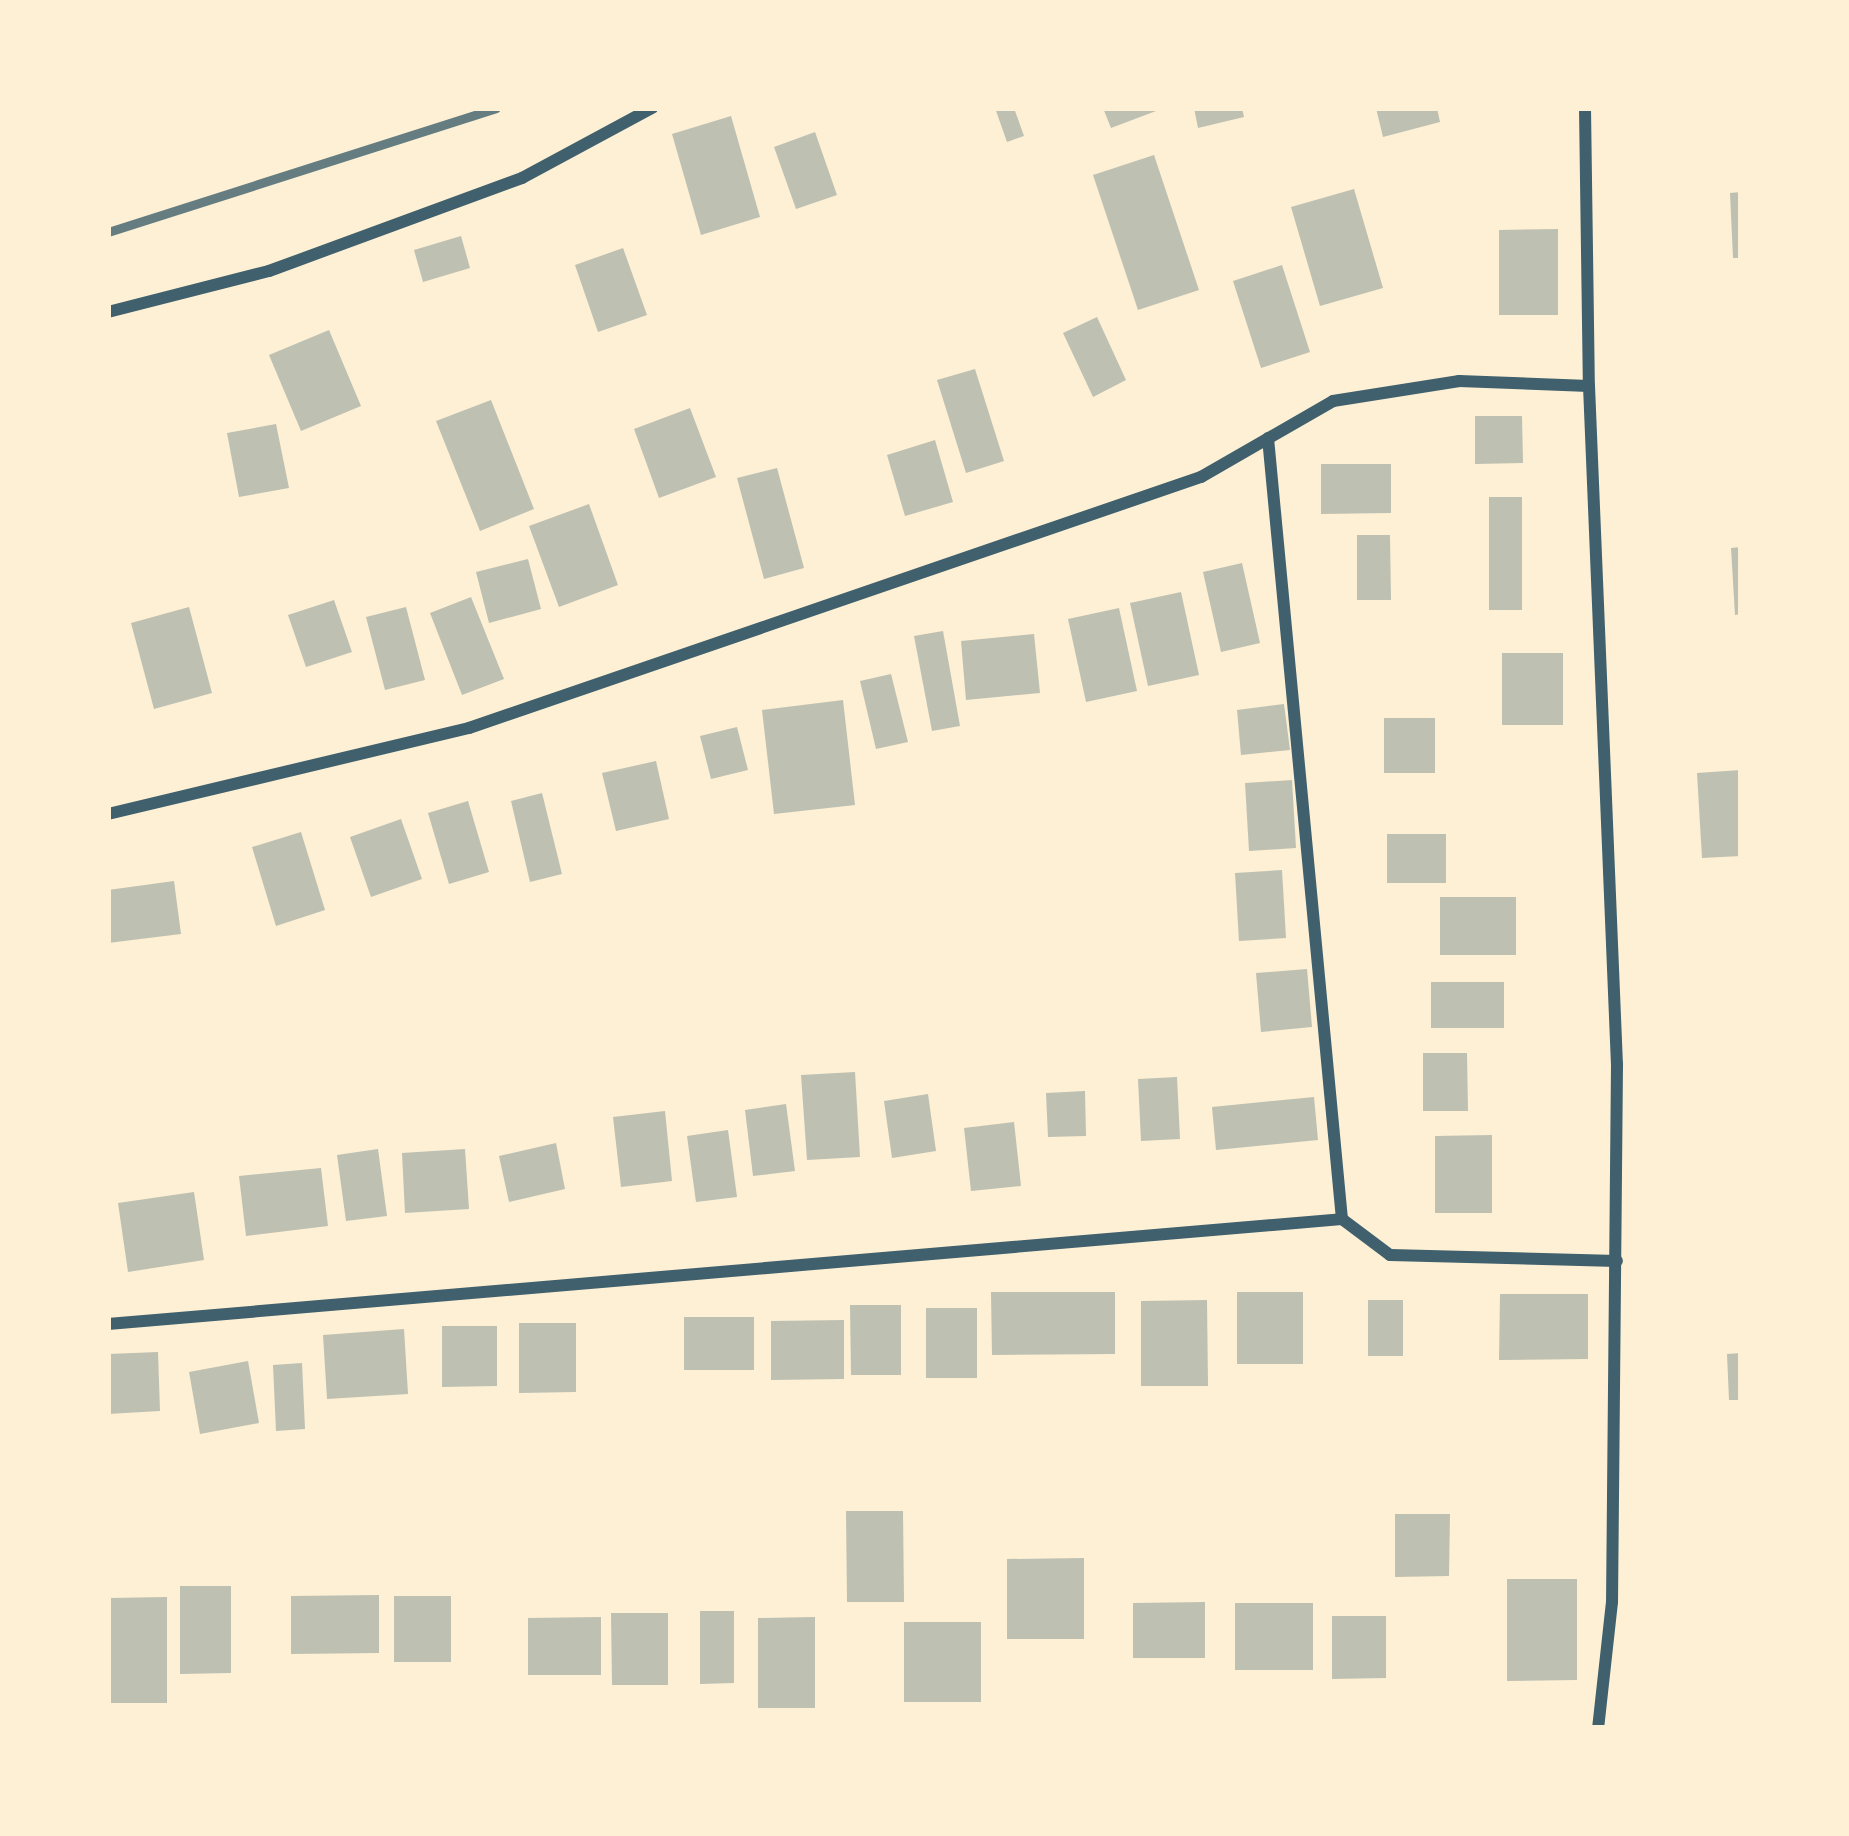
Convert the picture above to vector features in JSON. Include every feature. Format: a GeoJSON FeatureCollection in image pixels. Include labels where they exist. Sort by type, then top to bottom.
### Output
{"type":"FeatureCollection","features":[{"type":"Feature","properties":{"kind":"street"},"geometry":{"type":"LineString","coordinates":[[108,312],[269,271],[522,178],[652,108]]}},
{"type":"Feature","properties":{"kind":"street"},"geometry":{"type":"LineString","coordinates":[[1586,108],[1589,386],[1617,1064],[1612,1603],[1598,1728]]}},
{"type":"Feature","properties":{"kind":"street"},"geometry":{"type":"LineString","coordinates":[[108,814],[469,728],[1201,477],[1333,401],[1459,381],[1589,386]]}},
{"type":"Feature","properties":{"kind":"street"},"geometry":{"type":"LineString","coordinates":[[1268,438],[1342,1219]]}},
{"type":"Feature","properties":{"kind":"street"},"geometry":{"type":"LineString","coordinates":[[108,1324],[1342,1219],[1390,1255],[1617,1261]]}},
{"type":"Feature","properties":{"kind":"building"},"geometry":{"type":"Polygon","coordinates":[[[995,108],[1014,108],[1024,136],[1007,142],[995,108]]]}},
{"type":"Feature","properties":{"kind":"building"},"geometry":{"type":"Polygon","coordinates":[[[1103,108],[1164,108],[1111,128],[1103,108]]]}},
{"type":"Feature","properties":{"kind":"building"},"geometry":{"type":"Polygon","coordinates":[[[1194,108],[1242,108],[1244,117],[1198,128],[1194,108]]]}},
{"type":"Feature","properties":{"kind":"building"},"geometry":{"type":"Polygon","coordinates":[[[1376,108],[1437,108],[1440,122],[1383,137],[1376,108]]]}},
{"type":"Feature","properties":{"kind":"building"},"geometry":{"type":"Polygon","coordinates":[[[731,116],[760,217],[701,235],[672,134],[731,116]]]}},
{"type":"Feature","properties":{"kind":"building"},"geometry":{"type":"Polygon","coordinates":[[[815,132],[837,195],[796,209],[774,147],[815,132]]]}},
{"type":"Feature","properties":{"kind":"building"},"geometry":{"type":"Polygon","coordinates":[[[1154,155],[1199,290],[1138,310],[1093,175],[1154,155]]]}},
{"type":"Feature","properties":{"kind":"building"},"geometry":{"type":"Polygon","coordinates":[[[1354,189],[1383,288],[1320,306],[1291,207],[1354,189]]]}},
{"type":"Feature","properties":{"kind":"building"},"geometry":{"type":"Polygon","coordinates":[[[1741,192],[1741,258],[1733,258],[1730,193],[1741,192]]]}},
{"type":"Feature","properties":{"kind":"building"},"geometry":{"type":"Polygon","coordinates":[[[1558,229],[1558,315],[1499,315],[1499,230],[1558,229]]]}},
{"type":"Feature","properties":{"kind":"building"},"geometry":{"type":"Polygon","coordinates":[[[461,236],[470,268],[423,282],[414,250],[461,236]]]}},
{"type":"Feature","properties":{"kind":"building"},"geometry":{"type":"Polygon","coordinates":[[[623,248],[647,315],[598,332],[575,265],[623,248]]]}},
{"type":"Feature","properties":{"kind":"building"},"geometry":{"type":"Polygon","coordinates":[[[1282,265],[1310,352],[1261,368],[1233,281],[1282,265]]]}},
{"type":"Feature","properties":{"kind":"building"},"geometry":{"type":"Polygon","coordinates":[[[1097,317],[1126,380],[1093,397],[1063,333],[1097,317]]]}},
{"type":"Feature","properties":{"kind":"building"},"geometry":{"type":"Polygon","coordinates":[[[329,330],[361,406],[301,431],[269,355],[329,330]]]}},
{"type":"Feature","properties":{"kind":"building"},"geometry":{"type":"Polygon","coordinates":[[[975,369],[1004,461],[966,473],[937,380],[975,369]]]}},
{"type":"Feature","properties":{"kind":"building"},"geometry":{"type":"Polygon","coordinates":[[[491,400],[534,509],[480,531],[436,421],[491,400]]]}},
{"type":"Feature","properties":{"kind":"building"},"geometry":{"type":"Polygon","coordinates":[[[690,408],[716,477],[659,498],[634,429],[690,408]]]}},
{"type":"Feature","properties":{"kind":"building"},"geometry":{"type":"Polygon","coordinates":[[[1475,416],[1522,416],[1523,463],[1475,464],[1475,416]]]}},
{"type":"Feature","properties":{"kind":"building"},"geometry":{"type":"Polygon","coordinates":[[[276,424],[289,488],[239,497],[227,433],[276,424]]]}},
{"type":"Feature","properties":{"kind":"building"},"geometry":{"type":"Polygon","coordinates":[[[935,440],[953,502],[905,516],[887,455],[935,440]]]}},
{"type":"Feature","properties":{"kind":"building"},"geometry":{"type":"Polygon","coordinates":[[[1321,464],[1391,464],[1391,513],[1321,514],[1321,464]]]}},
{"type":"Feature","properties":{"kind":"building"},"geometry":{"type":"Polygon","coordinates":[[[777,468],[804,568],[764,579],[737,478],[777,468]]]}},
{"type":"Feature","properties":{"kind":"building"},"geometry":{"type":"Polygon","coordinates":[[[1489,497],[1522,497],[1522,610],[1489,610],[1489,497]]]}},
{"type":"Feature","properties":{"kind":"building"},"geometry":{"type":"Polygon","coordinates":[[[589,504],[618,585],[559,607],[529,526],[589,504]]]}},
{"type":"Feature","properties":{"kind":"building"},"geometry":{"type":"Polygon","coordinates":[[[1357,535],[1390,535],[1391,600],[1357,600],[1357,535]]]}},
{"type":"Feature","properties":{"kind":"building"},"geometry":{"type":"Polygon","coordinates":[[[1741,547],[1741,614],[1735,615],[1731,548],[1741,547]]]}},
{"type":"Feature","properties":{"kind":"building"},"geometry":{"type":"Polygon","coordinates":[[[528,559],[541,609],[489,623],[476,572],[528,559]]]}},
{"type":"Feature","properties":{"kind":"building"},"geometry":{"type":"Polygon","coordinates":[[[1242,563],[1260,643],[1221,652],[1203,572],[1242,563]]]}},
{"type":"Feature","properties":{"kind":"building"},"geometry":{"type":"Polygon","coordinates":[[[1181,592],[1199,675],[1148,686],[1130,603],[1181,592]]]}},
{"type":"Feature","properties":{"kind":"building"},"geometry":{"type":"Polygon","coordinates":[[[471,597],[504,679],[462,695],[430,613],[471,597]]]}},
{"type":"Feature","properties":{"kind":"building"},"geometry":{"type":"Polygon","coordinates":[[[334,600],[352,652],[306,667],[288,615],[334,600]]]}},
{"type":"Feature","properties":{"kind":"building"},"geometry":{"type":"Polygon","coordinates":[[[189,607],[212,693],[154,709],[131,623],[189,607]]]}},
{"type":"Feature","properties":{"kind":"building"},"geometry":{"type":"Polygon","coordinates":[[[406,607],[425,680],[385,690],[366,617],[406,607]]]}},
{"type":"Feature","properties":{"kind":"building"},"geometry":{"type":"Polygon","coordinates":[[[1119,608],[1137,691],[1086,702],[1068,619],[1119,608]]]}},
{"type":"Feature","properties":{"kind":"building"},"geometry":{"type":"Polygon","coordinates":[[[943,631],[960,726],[932,731],[914,636],[943,631]]]}},
{"type":"Feature","properties":{"kind":"building"},"geometry":{"type":"Polygon","coordinates":[[[1034,634],[1040,693],[966,700],[961,641],[1034,634]]]}},
{"type":"Feature","properties":{"kind":"building"},"geometry":{"type":"Polygon","coordinates":[[[1502,653],[1563,653],[1563,725],[1502,725],[1502,653]]]}},
{"type":"Feature","properties":{"kind":"building"},"geometry":{"type":"Polygon","coordinates":[[[891,674],[908,742],[876,749],[860,681],[891,674]]]}},
{"type":"Feature","properties":{"kind":"building"},"geometry":{"type":"Polygon","coordinates":[[[843,700],[855,805],[774,814],[762,710],[843,700]]]}},
{"type":"Feature","properties":{"kind":"building"},"geometry":{"type":"Polygon","coordinates":[[[1284,704],[1290,750],[1241,755],[1237,710],[1284,704]]]}},
{"type":"Feature","properties":{"kind":"building"},"geometry":{"type":"Polygon","coordinates":[[[1384,718],[1435,718],[1435,773],[1384,773],[1384,718]]]}},
{"type":"Feature","properties":{"kind":"building"},"geometry":{"type":"Polygon","coordinates":[[[737,727],[748,770],[711,779],[700,736],[737,727]]]}},
{"type":"Feature","properties":{"kind":"building"},"geometry":{"type":"Polygon","coordinates":[[[656,761],[669,819],[616,831],[602,773],[656,761]]]}},
{"type":"Feature","properties":{"kind":"building"},"geometry":{"type":"Polygon","coordinates":[[[1741,770],[1741,856],[1702,858],[1697,773],[1741,770]]]}},
{"type":"Feature","properties":{"kind":"building"},"geometry":{"type":"Polygon","coordinates":[[[1292,780],[1296,848],[1249,851],[1245,783],[1292,780]]]}},
{"type":"Feature","properties":{"kind":"building"},"geometry":{"type":"Polygon","coordinates":[[[542,793],[562,874],[530,882],[511,801],[542,793]]]}},
{"type":"Feature","properties":{"kind":"building"},"geometry":{"type":"Polygon","coordinates":[[[468,801],[489,872],[449,884],[428,813],[468,801]]]}},
{"type":"Feature","properties":{"kind":"building"},"geometry":{"type":"Polygon","coordinates":[[[401,819],[422,879],[371,897],[350,837],[401,819]]]}},
{"type":"Feature","properties":{"kind":"building"},"geometry":{"type":"Polygon","coordinates":[[[301,832],[325,910],[276,926],[252,847],[301,832]]]}},
{"type":"Feature","properties":{"kind":"building"},"geometry":{"type":"Polygon","coordinates":[[[1387,834],[1446,834],[1446,883],[1387,883],[1387,834]]]}},
{"type":"Feature","properties":{"kind":"building"},"geometry":{"type":"Polygon","coordinates":[[[1282,870],[1286,938],[1239,941],[1235,873],[1282,870]]]}},
{"type":"Feature","properties":{"kind":"building"},"geometry":{"type":"Polygon","coordinates":[[[174,881],[181,934],[108,943],[108,890],[174,881]]]}},
{"type":"Feature","properties":{"kind":"building"},"geometry":{"type":"Polygon","coordinates":[[[1440,897],[1516,897],[1516,955],[1440,955],[1440,897]]]}},
{"type":"Feature","properties":{"kind":"building"},"geometry":{"type":"Polygon","coordinates":[[[1307,969],[1312,1027],[1261,1032],[1256,973],[1307,969]]]}},
{"type":"Feature","properties":{"kind":"building"},"geometry":{"type":"Polygon","coordinates":[[[1431,982],[1504,982],[1504,1028],[1431,1028],[1431,982]]]}},
{"type":"Feature","properties":{"kind":"building"},"geometry":{"type":"Polygon","coordinates":[[[1423,1053],[1467,1053],[1468,1111],[1423,1111],[1423,1053]]]}},
{"type":"Feature","properties":{"kind":"building"},"geometry":{"type":"Polygon","coordinates":[[[855,1072],[860,1157],[807,1160],[801,1075],[855,1072]]]}},
{"type":"Feature","properties":{"kind":"building"},"geometry":{"type":"Polygon","coordinates":[[[1177,1077],[1180,1139],[1141,1141],[1138,1079],[1177,1077]]]}},
{"type":"Feature","properties":{"kind":"building"},"geometry":{"type":"Polygon","coordinates":[[[1085,1091],[1086,1136],[1048,1137],[1046,1093],[1085,1091]]]}},
{"type":"Feature","properties":{"kind":"building"},"geometry":{"type":"Polygon","coordinates":[[[928,1094],[936,1151],[892,1158],[884,1101],[928,1094]]]}},
{"type":"Feature","properties":{"kind":"building"},"geometry":{"type":"Polygon","coordinates":[[[1314,1097],[1318,1140],[1216,1150],[1212,1107],[1314,1097]]]}},
{"type":"Feature","properties":{"kind":"building"},"geometry":{"type":"Polygon","coordinates":[[[786,1104],[795,1171],[753,1176],[745,1110],[786,1104]]]}},
{"type":"Feature","properties":{"kind":"building"},"geometry":{"type":"Polygon","coordinates":[[[665,1111],[672,1181],[621,1187],[613,1117],[665,1111]]]}},
{"type":"Feature","properties":{"kind":"building"},"geometry":{"type":"Polygon","coordinates":[[[1014,1122],[1021,1186],[971,1191],[964,1128],[1014,1122]]]}},
{"type":"Feature","properties":{"kind":"building"},"geometry":{"type":"Polygon","coordinates":[[[728,1130],[737,1197],[696,1202],[687,1136],[728,1130]]]}},
{"type":"Feature","properties":{"kind":"building"},"geometry":{"type":"Polygon","coordinates":[[[1492,1135],[1492,1213],[1435,1213],[1435,1136],[1492,1135]]]}},
{"type":"Feature","properties":{"kind":"building"},"geometry":{"type":"Polygon","coordinates":[[[556,1143],[565,1189],[509,1202],[499,1156],[556,1143]]]}},
{"type":"Feature","properties":{"kind":"building"},"geometry":{"type":"Polygon","coordinates":[[[378,1149],[387,1216],[346,1221],[337,1155],[378,1149]]]}},
{"type":"Feature","properties":{"kind":"building"},"geometry":{"type":"Polygon","coordinates":[[[465,1149],[469,1209],[405,1213],[402,1153],[465,1149]]]}},
{"type":"Feature","properties":{"kind":"building"},"geometry":{"type":"Polygon","coordinates":[[[321,1168],[328,1226],[246,1236],[239,1176],[321,1168]]]}},
{"type":"Feature","properties":{"kind":"building"},"geometry":{"type":"Polygon","coordinates":[[[194,1192],[204,1260],[128,1272],[118,1203],[194,1192]]]}},
{"type":"Feature","properties":{"kind":"building"},"geometry":{"type":"Polygon","coordinates":[[[991,1292],[1115,1292],[1115,1354],[992,1355],[991,1292]]]}},
{"type":"Feature","properties":{"kind":"building"},"geometry":{"type":"Polygon","coordinates":[[[1237,1292],[1303,1292],[1303,1364],[1237,1364],[1237,1292]]]}},
{"type":"Feature","properties":{"kind":"building"},"geometry":{"type":"Polygon","coordinates":[[[1500,1294],[1588,1294],[1588,1359],[1499,1360],[1500,1294]]]}},
{"type":"Feature","properties":{"kind":"building"},"geometry":{"type":"Polygon","coordinates":[[[1207,1300],[1208,1386],[1141,1386],[1141,1301],[1207,1300]]]}},
{"type":"Feature","properties":{"kind":"building"},"geometry":{"type":"Polygon","coordinates":[[[1368,1300],[1403,1300],[1403,1356],[1368,1356],[1368,1300]]]}},
{"type":"Feature","properties":{"kind":"building"},"geometry":{"type":"Polygon","coordinates":[[[850,1305],[901,1305],[901,1375],[851,1375],[850,1305]]]}},
{"type":"Feature","properties":{"kind":"building"},"geometry":{"type":"Polygon","coordinates":[[[926,1308],[977,1308],[977,1378],[926,1378],[926,1308]]]}},
{"type":"Feature","properties":{"kind":"building"},"geometry":{"type":"Polygon","coordinates":[[[684,1317],[754,1317],[754,1370],[684,1370],[684,1317]]]}},
{"type":"Feature","properties":{"kind":"building"},"geometry":{"type":"Polygon","coordinates":[[[844,1320],[844,1379],[771,1380],[771,1321],[844,1320]]]}},
{"type":"Feature","properties":{"kind":"building"},"geometry":{"type":"Polygon","coordinates":[[[519,1323],[576,1323],[576,1392],[519,1393],[519,1323]]]}},
{"type":"Feature","properties":{"kind":"building"},"geometry":{"type":"Polygon","coordinates":[[[442,1326],[497,1326],[497,1386],[442,1387],[442,1326]]]}},
{"type":"Feature","properties":{"kind":"building"},"geometry":{"type":"Polygon","coordinates":[[[404,1329],[408,1394],[327,1399],[323,1335],[404,1329]]]}},
{"type":"Feature","properties":{"kind":"building"},"geometry":{"type":"Polygon","coordinates":[[[158,1352],[160,1411],[108,1414],[108,1354],[158,1352]]]}},
{"type":"Feature","properties":{"kind":"building"},"geometry":{"type":"Polygon","coordinates":[[[1741,1353],[1741,1400],[1729,1400],[1727,1354],[1741,1353]]]}},
{"type":"Feature","properties":{"kind":"building"},"geometry":{"type":"Polygon","coordinates":[[[248,1361],[259,1423],[200,1434],[189,1372],[248,1361]]]}},
{"type":"Feature","properties":{"kind":"building"},"geometry":{"type":"Polygon","coordinates":[[[302,1363],[305,1429],[276,1431],[273,1365],[302,1363]]]}},
{"type":"Feature","properties":{"kind":"building"},"geometry":{"type":"Polygon","coordinates":[[[846,1511],[903,1511],[904,1602],[847,1602],[846,1511]]]}},
{"type":"Feature","properties":{"kind":"building"},"geometry":{"type":"Polygon","coordinates":[[[1395,1514],[1450,1514],[1449,1576],[1395,1577],[1395,1514]]]}},
{"type":"Feature","properties":{"kind":"building"},"geometry":{"type":"Polygon","coordinates":[[[1084,1558],[1084,1639],[1007,1639],[1007,1559],[1084,1558]]]}},
{"type":"Feature","properties":{"kind":"building"},"geometry":{"type":"Polygon","coordinates":[[[1507,1579],[1577,1579],[1577,1680],[1507,1681],[1507,1579]]]}},
{"type":"Feature","properties":{"kind":"building"},"geometry":{"type":"Polygon","coordinates":[[[180,1586],[231,1586],[231,1673],[180,1674],[180,1586]]]}},
{"type":"Feature","properties":{"kind":"building"},"geometry":{"type":"Polygon","coordinates":[[[379,1595],[379,1653],[291,1654],[291,1596],[379,1595]]]}},
{"type":"Feature","properties":{"kind":"building"},"geometry":{"type":"Polygon","coordinates":[[[394,1596],[451,1596],[451,1662],[394,1662],[394,1596]]]}},
{"type":"Feature","properties":{"kind":"building"},"geometry":{"type":"Polygon","coordinates":[[[167,1597],[167,1703],[108,1703],[108,1598],[167,1597]]]}},
{"type":"Feature","properties":{"kind":"building"},"geometry":{"type":"Polygon","coordinates":[[[1205,1602],[1205,1658],[1133,1658],[1133,1603],[1205,1602]]]}},
{"type":"Feature","properties":{"kind":"building"},"geometry":{"type":"Polygon","coordinates":[[[1235,1603],[1313,1603],[1313,1670],[1235,1670],[1235,1603]]]}},
{"type":"Feature","properties":{"kind":"building"},"geometry":{"type":"Polygon","coordinates":[[[700,1611],[734,1611],[734,1683],[700,1684],[700,1611]]]}},
{"type":"Feature","properties":{"kind":"building"},"geometry":{"type":"Polygon","coordinates":[[[611,1613],[668,1613],[668,1685],[612,1685],[611,1613]]]}},
{"type":"Feature","properties":{"kind":"building"},"geometry":{"type":"Polygon","coordinates":[[[1332,1616],[1386,1616],[1386,1678],[1332,1679],[1332,1616]]]}},
{"type":"Feature","properties":{"kind":"building"},"geometry":{"type":"Polygon","coordinates":[[[601,1617],[601,1675],[528,1675],[528,1618],[601,1617]]]}},
{"type":"Feature","properties":{"kind":"building"},"geometry":{"type":"Polygon","coordinates":[[[815,1617],[815,1708],[758,1708],[758,1618],[815,1617]]]}},
{"type":"Feature","properties":{"kind":"building"},"geometry":{"type":"Polygon","coordinates":[[[904,1622],[981,1622],[981,1702],[904,1702],[904,1622]]]}},
{"type":"Feature","properties":{"kind":"railway"},"geometry":{"type":"LineString","coordinates":[[108,232],[496,108]]}}]}
